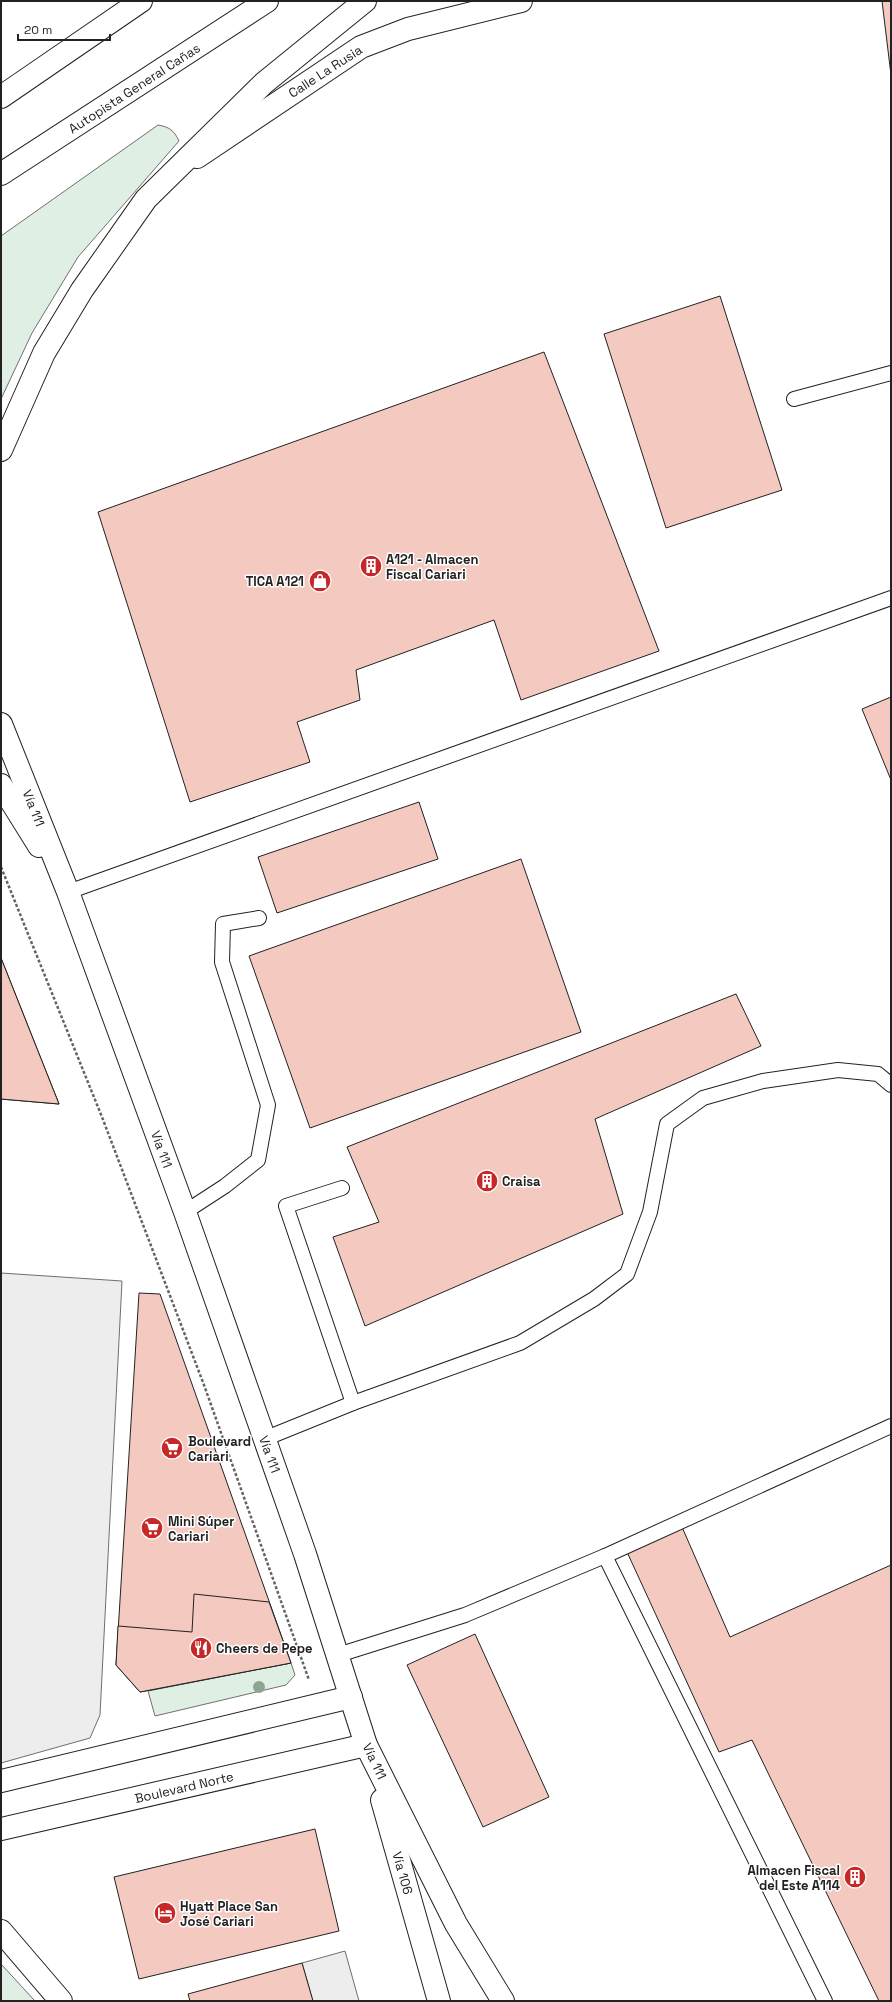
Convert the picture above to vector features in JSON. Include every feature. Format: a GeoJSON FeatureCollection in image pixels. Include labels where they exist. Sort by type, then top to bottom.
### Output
{"type":"FeatureCollection","features":[{"type":"Feature","properties":{"kind":"main road"},"geometry":{"type":"LineString","coordinates":[[1,97],[141,1]]}},
{"type":"Feature","properties":{"kind":"main road","name":"Autopista General Cañas"},"geometry":{"type":"LineString","coordinates":[[1,174],[267,1]]}},
{"type":"Feature","properties":{"kind":"main road"},"geometry":{"type":"LineString","coordinates":[[1,450],[44,353],[78,296],[146,199],[264,83],[364,1]]}},
{"type":"Feature","properties":{"kind":"main road","name":"Calle La Rusia"},"geometry":{"type":"LineString","coordinates":[[171,174],[361,47],[408,29],[521,1]]}},
{"type":"Feature","properties":{"kind":"main road","name":"Vía 111"},"geometry":{"type":"LineString","coordinates":[[1,724],[68,892],[185,1212],[305,1554],[366,1745],[456,1924],[503,2001]]}},
{"type":"Feature","properties":{"kind":"main road","name":"Vía 111"},"geometry":{"type":"LineString","coordinates":[[1,785],[68,892]]}},
{"type":"Feature","properties":{"kind":"main road"},"geometry":{"type":"LineString","coordinates":[[1,1781],[351,1697]]}},
{"type":"Feature","properties":{"kind":"main road","name":"Boulevard Norte"},"geometry":{"type":"LineString","coordinates":[[1,1829],[366,1745]]}},
{"type":"Feature","properties":{"kind":"main road","name":"Vía 106"},"geometry":{"type":"LineString","coordinates":[[366,1745],[439,2001]]}},
{"type":"Feature","properties":{"kind":"main road"},"geometry":{"type":"LineString","coordinates":[[1,1931],[61,2001]]}},
{"type":"Feature","properties":{"kind":"lane"},"geometry":{"type":"LineString","coordinates":[[794,399],[891,373]]}},
{"type":"Feature","properties":{"kind":"lane"},"geometry":{"type":"LineString","coordinates":[[68,892],[891,598]]}},
{"type":"Feature","properties":{"kind":"lane"},"geometry":{"type":"LineString","coordinates":[[185,1212],[225,1186],[258,1160],[268,1105],[222,962],[223,924],[258,918]]}},
{"type":"Feature","properties":{"kind":"lane"},"geometry":{"type":"LineString","coordinates":[[264,1439],[353,1403],[520,1343],[594,1299],[627,1274],[650,1212],[667,1124],[703,1098],[763,1081],[838,1070],[878,1074],[891,1084]]}},
{"type":"Feature","properties":{"kind":"lane"},"geometry":{"type":"LineString","coordinates":[[342,1188],[286,1206],[353,1403]]}},
{"type":"Feature","properties":{"kind":"lane"},"geometry":{"type":"LineString","coordinates":[[338,1655],[465,1615],[606,1556],[891,1426]]}},
{"type":"Feature","properties":{"kind":"lane"},"geometry":{"type":"LineString","coordinates":[[606,1556],[825,2001]]}},
{"type":"Feature","properties":{"kind":"path"},"geometry":{"type":"LineString","coordinates":[[1,866],[102,1117],[204,1386],[318,1705]]}},
{"type":"Feature","properties":{"kind":"green space"},"geometry":{"type":"Polygon","coordinates":[[[158,125],[171,130],[179,141],[78,257],[32,333],[1,399],[1,236],[158,125]]]}},
{"type":"Feature","properties":{"kind":"green space"},"geometry":{"type":"Polygon","coordinates":[[[291,1663],[295,1675],[286,1685],[155,1716],[148,1691],[291,1663]]]}},
{"type":"Feature","properties":{"kind":"green space"},"geometry":{"type":"Polygon","coordinates":[[[1,1964],[35,2001],[1,2001],[1,1964]]]}},
{"type":"Feature","properties":{"kind":"shaded area"},"geometry":{"type":"Polygon","coordinates":[[[1,1273],[122,1281],[100,1715],[90,1738],[1,1763],[1,1273]]]}},
{"type":"Feature","properties":{"kind":"shaded area"},"geometry":{"type":"Polygon","coordinates":[[[345,1951],[359,2001],[313,2001],[302,1963],[345,1951]]]}},
{"type":"Feature","properties":{"kind":"building"},"geometry":{"type":"Polygon","coordinates":[[[882,1],[891,1],[891,75],[882,1]]]}},
{"type":"Feature","properties":{"kind":"building"},"geometry":{"type":"Polygon","coordinates":[[[720,296],[782,490],[666,528],[604,334],[720,296]]]}},
{"type":"Feature","properties":{"kind":"building","name":"A121 - Almacen Fiscal Cariari"},"geometry":{"type":"Polygon","coordinates":[[[544,352],[659,651],[521,700],[494,620],[356,670],[360,700],[297,722],[310,762],[190,802],[98,512],[544,352]]]}},
{"type":"Feature","properties":{"kind":"building"},"geometry":{"type":"Polygon","coordinates":[[[891,697],[891,780],[862,709],[891,697]]]}},
{"type":"Feature","properties":{"kind":"building"},"geometry":{"type":"Polygon","coordinates":[[[419,802],[438,859],[277,913],[258,857],[419,802]]]}},
{"type":"Feature","properties":{"kind":"building"},"geometry":{"type":"Polygon","coordinates":[[[521,859],[581,1032],[310,1128],[249,956],[521,859]]]}},
{"type":"Feature","properties":{"kind":"building"},"geometry":{"type":"Polygon","coordinates":[[[1,958],[59,1104],[1,1099],[1,958]]]}},
{"type":"Feature","properties":{"kind":"building"},"geometry":{"type":"Polygon","coordinates":[[[1,958],[59,1104],[1,1099],[1,958]]]}},
{"type":"Feature","properties":{"kind":"building","name":"Craisa"},"geometry":{"type":"Polygon","coordinates":[[[736,994],[761,1046],[595,1119],[623,1214],[365,1326],[333,1237],[379,1222],[347,1147],[736,994]]]}},
{"type":"Feature","properties":{"kind":"building","name":"Boulevard Cariari"},"geometry":{"type":"Polygon","coordinates":[[[139,1293],[160,1294],[291,1663],[140,1692],[116,1665],[139,1293]]]}},
{"type":"Feature","properties":{"kind":"building","name":"Almacen Fiscal del Este A114"},"geometry":{"type":"Polygon","coordinates":[[[682,1527],[730,1637],[891,1565],[891,2001],[879,2001],[752,1740],[719,1752],[627,1552],[682,1527]]]}},
{"type":"Feature","properties":{"kind":"building","name":"Cheers de Pepe"},"geometry":{"type":"Polygon","coordinates":[[[194,1594],[269,1602],[291,1663],[140,1692],[116,1665],[118,1626],[192,1632],[194,1594]]]}},
{"type":"Feature","properties":{"kind":"building"},"geometry":{"type":"Polygon","coordinates":[[[475,1634],[549,1797],[483,1827],[407,1665],[475,1634]]]}},
{"type":"Feature","properties":{"kind":"building"},"geometry":{"type":"Polygon","coordinates":[[[315,1829],[339,1931],[139,1979],[114,1877],[315,1829]]]}},
{"type":"Feature","properties":{"kind":"building"},"geometry":{"type":"Polygon","coordinates":[[[302,1963],[313,2001],[190,2001],[188,1994],[302,1963]]]}},
{"type":"Feature","properties":{"kind":"place","name":"A121 - Almacen Fiscal Cariari"},"geometry":{"type":"Point","coordinates":[371,566]}},
{"type":"Feature","properties":{"kind":"place","name":"TICA A121"},"geometry":{"type":"Point","coordinates":[320,581]}},
{"type":"Feature","properties":{"kind":"place","name":"Craisa"},"geometry":{"type":"Point","coordinates":[487,1181]}},
{"type":"Feature","properties":{"kind":"place","name":"Boulevard Cariari"},"geometry":{"type":"Point","coordinates":[172,1448]}},
{"type":"Feature","properties":{"kind":"place","name":"Mini Súper Cariari"},"geometry":{"type":"Point","coordinates":[152,1528]}},
{"type":"Feature","properties":{"kind":"place","name":"Cheers de Pepe"},"geometry":{"type":"Point","coordinates":[201,1648]}},
{"type":"Feature","properties":{"kind":"place","name":"Almacen Fiscal del Este A114"},"geometry":{"type":"Point","coordinates":[855,1877]}},
{"type":"Feature","properties":{"kind":"place","name":"Hyatt Place San José Cariari"},"geometry":{"type":"Point","coordinates":[165,1913]}}]}
